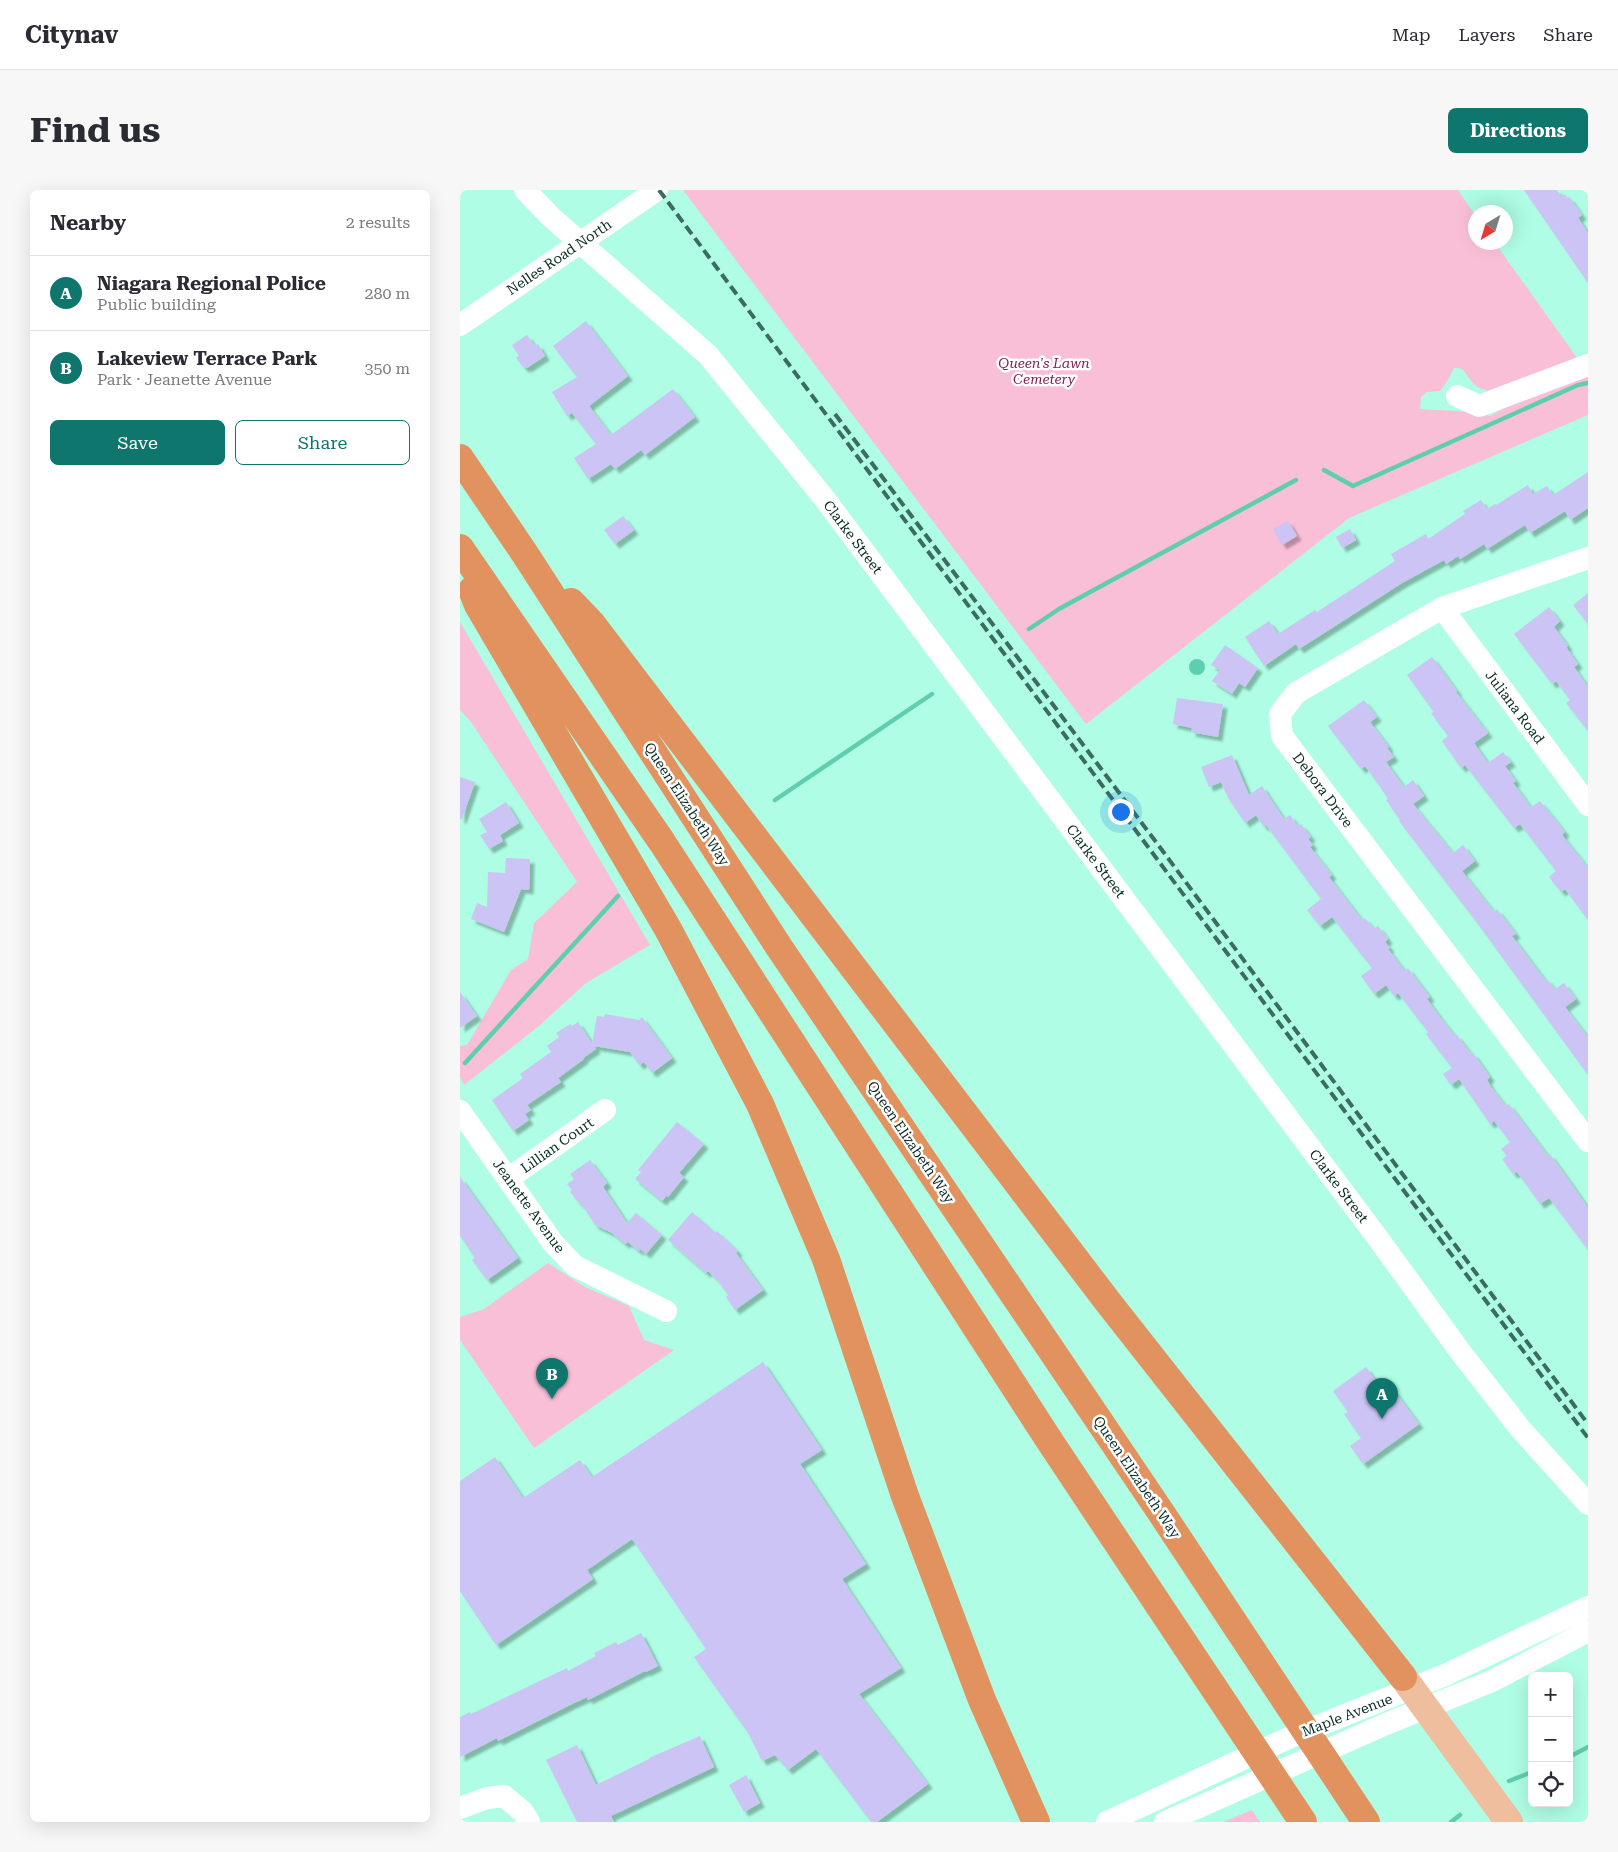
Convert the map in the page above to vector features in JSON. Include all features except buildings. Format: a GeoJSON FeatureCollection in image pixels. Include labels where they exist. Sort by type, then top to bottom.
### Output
{"type":"FeatureCollection","features":[{"type":"Feature","properties":{"kind":"highway","name":"Queen Elizabeth Way"},"geometry":{"type":"LineString","coordinates":[[460,458],[525,554],[779,947],[1160,1511],[1366,1822]]}},
{"type":"Feature","properties":{"kind":"highway"},"geometry":{"type":"LineString","coordinates":[[460,548],[468,581],[478,605],[668,929],[760,1104],[826,1258],[905,1496],[982,1700],[1036,1822]]}},
{"type":"Feature","properties":{"kind":"highway"},"geometry":{"type":"LineString","coordinates":[[460,548],[662,842],[1050,1443],[1303,1822]]}},
{"type":"Feature","properties":{"kind":"highway"},"geometry":{"type":"LineString","coordinates":[[525,554],[592,624],[1108,1302],[1414,1691]]}},
{"type":"Feature","properties":{"kind":"main road"},"geometry":{"type":"LineString","coordinates":[[1414,1691],[1509,1822]]}},
{"type":"Feature","properties":{"kind":"street","name":"Clarke Street"},"geometry":{"type":"LineString","coordinates":[[526,190],[551,217],[708,355],[824,498],[1365,1221],[1459,1350],[1518,1426],[1588,1504]]}},
{"type":"Feature","properties":{"kind":"street","name":"Nelles Road North"},"geometry":{"type":"LineString","coordinates":[[460,325],[657,190]]}},
{"type":"Feature","properties":{"kind":"street"},"geometry":{"type":"LineString","coordinates":[[1457,396],[1479,406],[1588,365]]}},
{"type":"Feature","properties":{"kind":"street","name":"Debora Drive"},"geometry":{"type":"LineString","coordinates":[[1588,558],[1442,608],[1296,693],[1280,714],[1282,736],[1588,1141]]}},
{"type":"Feature","properties":{"kind":"street","name":"Juliana Road"},"geometry":{"type":"LineString","coordinates":[[1442,608],[1588,805]]}},
{"type":"Feature","properties":{"kind":"street","name":"Lillian Court"},"geometry":{"type":"LineString","coordinates":[[508,1179],[605,1110]]}},
{"type":"Feature","properties":{"kind":"street","name":"Jeanette Avenue"},"geometry":{"type":"LineString","coordinates":[[460,1112],[553,1243],[575,1266],[666,1311]]}},
{"type":"Feature","properties":{"kind":"street","name":"Maple Avenue"},"geometry":{"type":"LineString","coordinates":[[1107,1822],[1163,1798],[1296,1735],[1414,1691],[1588,1607]]}},
{"type":"Feature","properties":{"kind":"street","name":"Maple Avenue"},"geometry":{"type":"LineString","coordinates":[[1169,1820],[1386,1724],[1414,1691],[1492,1681],[1588,1631]]}},
{"type":"Feature","properties":{"kind":"street"},"geometry":{"type":"LineString","coordinates":[[460,1808],[487,1798],[504,1796],[524,1812],[529,1822]]}},
{"type":"Feature","properties":{"kind":"green space","name":"Queen's Lawn Cemetery"},"geometry":{"type":"Polygon","coordinates":[[[683,190],[1458,190],[1468,205],[1468,250],[1500,250],[1580,362],[1493,391],[1477,387],[1463,370],[1454,368],[1440,391],[1427,392],[1421,397],[1420,409],[1473,412],[1490,416],[1522,398],[1588,375],[1588,415],[1349,518],[1086,724],[683,190]]]}},
{"type":"Feature","properties":{"kind":"green space"},"geometry":{"type":"Polygon","coordinates":[[[460,622],[650,945],[586,983],[539,1026],[464,1085],[460,1077],[460,1046],[467,1045],[511,970],[528,959],[534,923],[577,882],[471,722],[460,710],[460,622]]]}},
{"type":"Feature","properties":{"kind":"green space"},"geometry":{"type":"Polygon","coordinates":[[[548,1263],[585,1287],[629,1306],[644,1340],[674,1350],[534,1448],[460,1340],[460,1317],[484,1309],[548,1263]]]}},
{"type":"Feature","properties":{"kind":"green space"},"geometry":{"type":"Polygon","coordinates":[[[1252,1810],[1260,1822],[1223,1822],[1252,1810]]]}},
{"type":"Feature","properties":{"kind":"shaded area"},"geometry":{"type":"Polygon","coordinates":[[[1194,659],[1200,659],[1205,664],[1203,673],[1194,675],[1189,670],[1189,664],[1194,659]]]}},
{"type":"Feature","properties":{"kind":"waterway"},"geometry":{"type":"LineString","coordinates":[[1324,470],[1353,486],[1578,385],[1588,383]]}},
{"type":"Feature","properties":{"kind":"waterway"},"geometry":{"type":"LineString","coordinates":[[1029,629],[1059,609],[1296,480]]}},
{"type":"Feature","properties":{"kind":"waterway"},"geometry":{"type":"LineString","coordinates":[[775,800],[932,694]]}},
{"type":"Feature","properties":{"kind":"waterway"},"geometry":{"type":"LineString","coordinates":[[465,1063],[618,896]]}},
{"type":"Feature","properties":{"kind":"waterway"},"geometry":{"type":"LineString","coordinates":[[1573,1755],[1588,1747]]}},
{"type":"Feature","properties":{"kind":"waterway"},"geometry":{"type":"LineString","coordinates":[[1509,1781],[1528,1774]]}},
{"type":"Feature","properties":{"kind":"waterway"},"geometry":{"type":"LineString","coordinates":[[1451,1822],[1460,1815]]}},
{"type":"Feature","properties":{"kind":"railway"},"geometry":{"type":"LineString","coordinates":[[659,190],[1588,1438]]}},
{"type":"Feature","properties":{"kind":"railway"},"geometry":{"type":"LineString","coordinates":[[835,414],[1156,842],[1588,1424]]}},
{"type":"Feature","properties":{"kind":"place","name":"Lakeview Terrace Park"},"geometry":{"type":"Point","coordinates":[552,1399]}},
{"type":"Feature","properties":{"kind":"place","name":"Niagara Regional Police"},"geometry":{"type":"Point","coordinates":[1382,1419]}}]}
